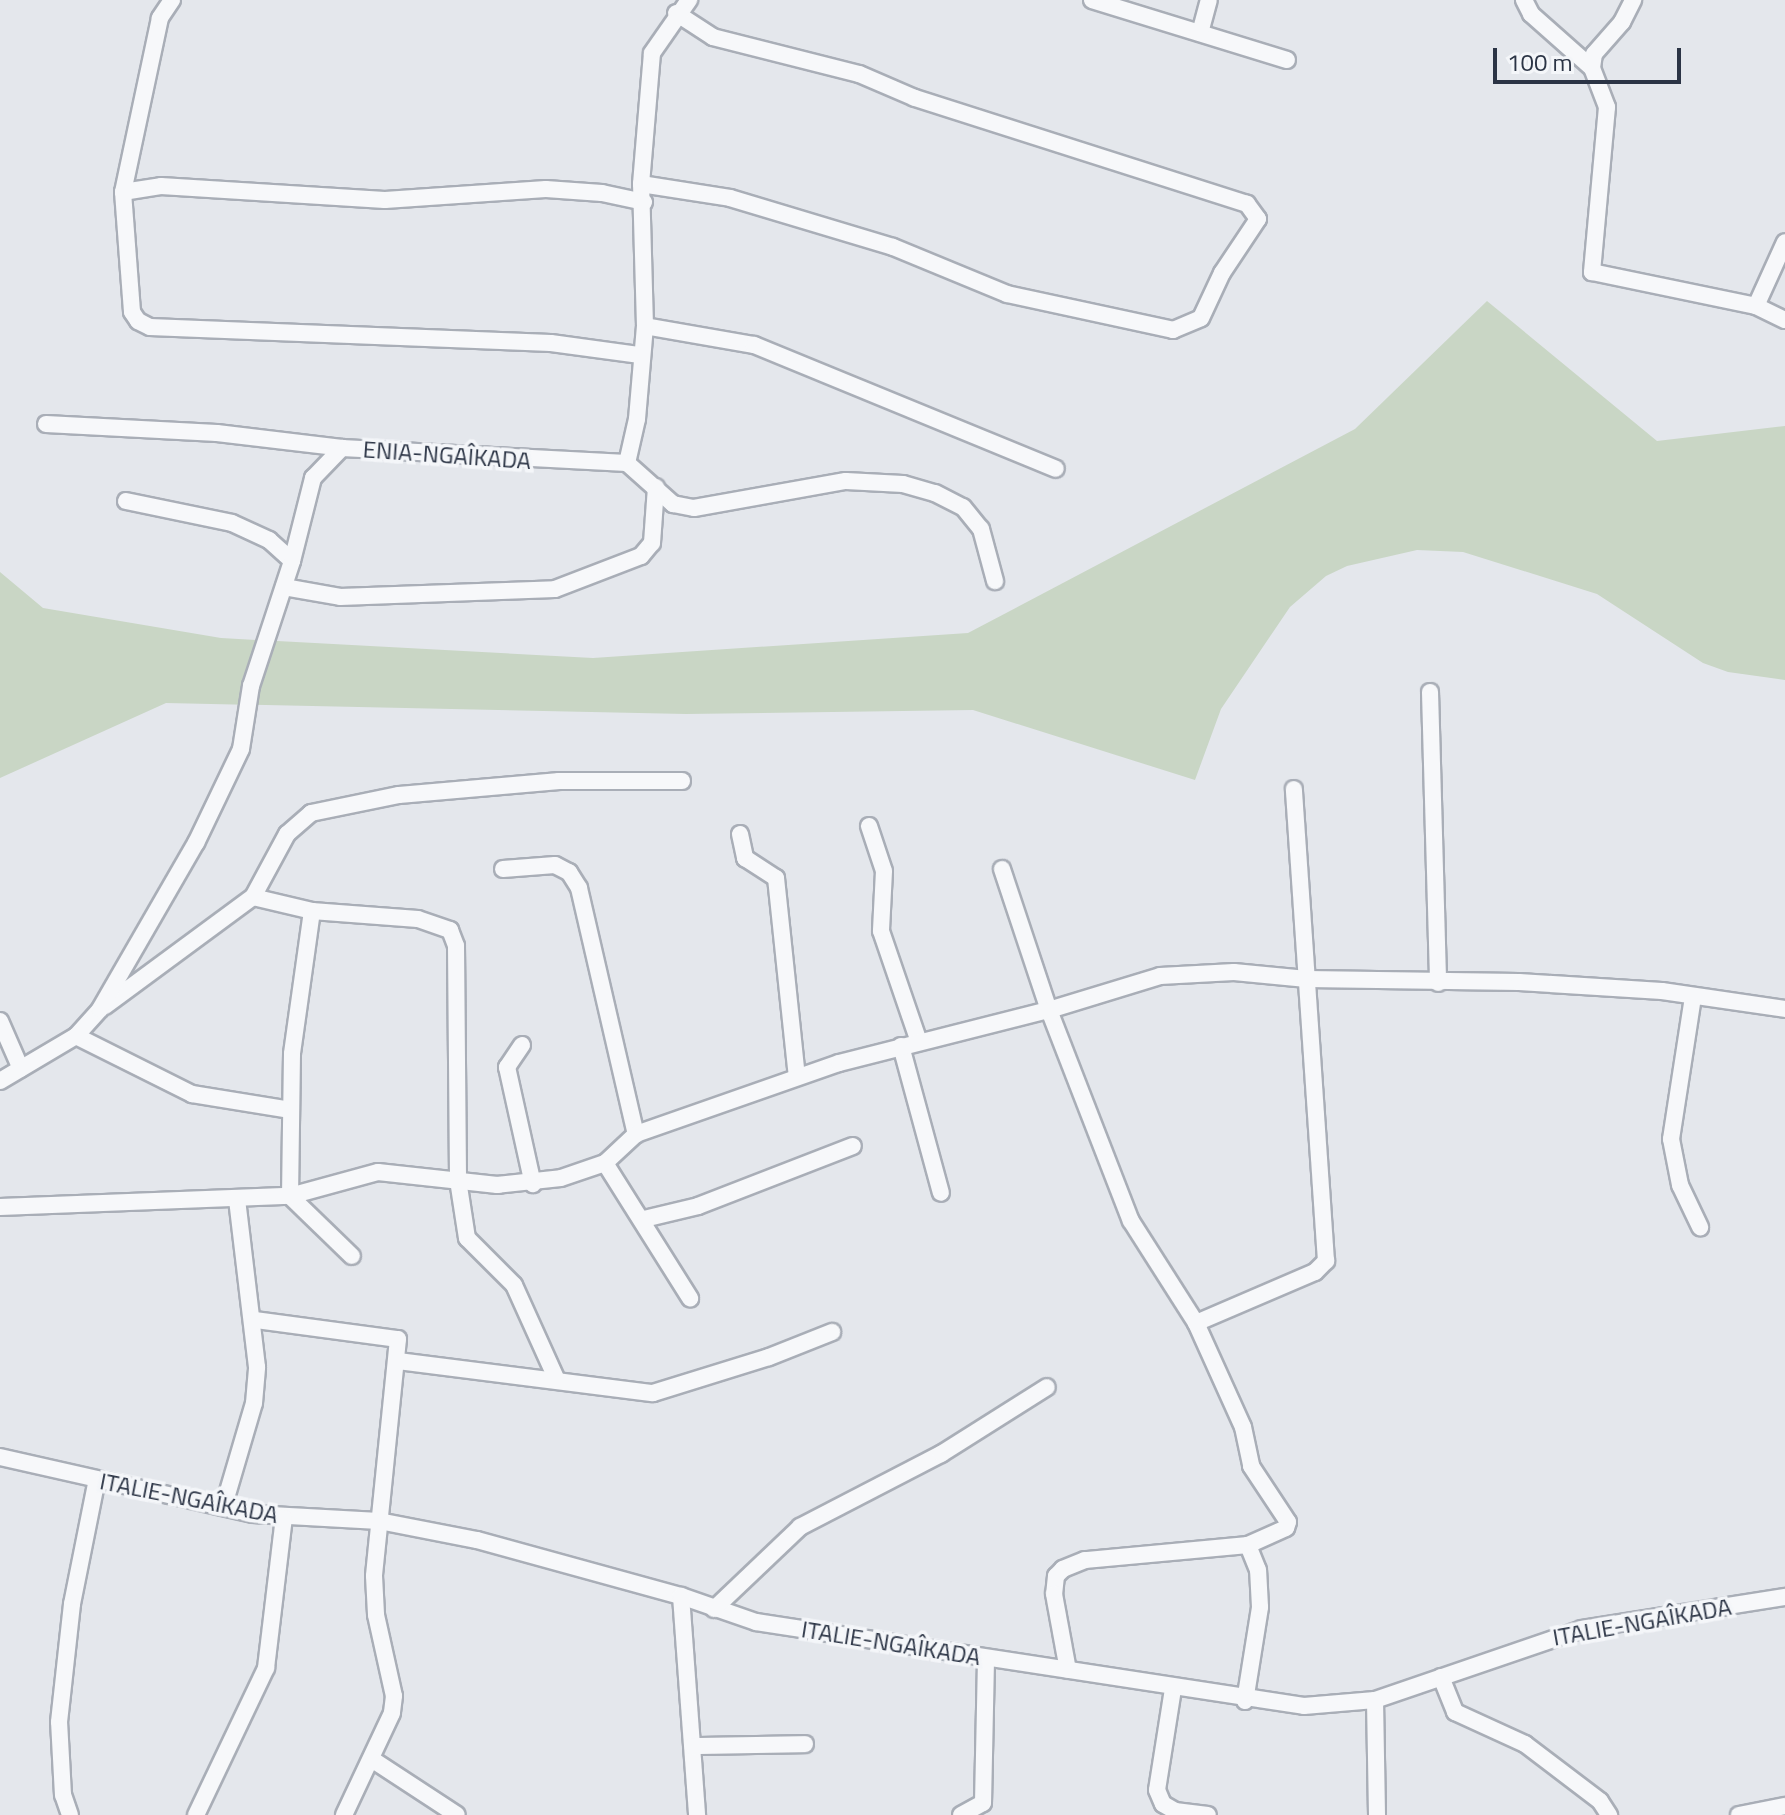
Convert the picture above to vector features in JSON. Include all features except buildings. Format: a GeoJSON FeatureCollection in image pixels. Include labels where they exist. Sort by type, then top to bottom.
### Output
{"type":"FeatureCollection","features":[{"type":"Feature","properties":{"kind":"street"},"geometry":{"type":"LineString","coordinates":[[172,0],[160,18],[123,192],[132,312],[150,327],[551,343],[640,355]]}},
{"type":"Feature","properties":{"kind":"street"},"geometry":{"type":"LineString","coordinates":[[689,0],[676,13],[652,53],[641,184],[644,202],[645,326],[640,355],[637,419],[627,463],[673,504],[694,508],[751,500],[804,485],[903,484],[963,507],[981,529],[995,581]]}},
{"type":"Feature","properties":{"kind":"street"},"geometry":{"type":"LineString","coordinates":[[1092,0],[1287,60]]}},
{"type":"Feature","properties":{"kind":"street"},"geometry":{"type":"LineString","coordinates":[[1200,33],[1209,0]]}},
{"type":"Feature","properties":{"kind":"street"},"geometry":{"type":"LineString","coordinates":[[1524,0],[1531,14],[1592,68],[1607,107],[1592,272],[1756,306],[1785,320]]}},
{"type":"Feature","properties":{"kind":"street"},"geometry":{"type":"LineString","coordinates":[[1592,68],[1594,54],[1622,22],[1633,0]]}},
{"type":"Feature","properties":{"kind":"street"},"geometry":{"type":"LineString","coordinates":[[641,184],[730,198],[893,247],[1007,294],[1173,330],[1201,318],[1222,273],[1258,219],[1247,204],[915,98],[859,74],[713,37],[676,13]]}},
{"type":"Feature","properties":{"kind":"street"},"geometry":{"type":"LineString","coordinates":[[123,192],[161,186],[385,200],[546,189],[602,193],[644,202]]}},
{"type":"Feature","properties":{"kind":"street"},"geometry":{"type":"LineString","coordinates":[[1756,306],[1785,242]]}},
{"type":"Feature","properties":{"kind":"street"},"geometry":{"type":"LineString","coordinates":[[645,326],[754,345],[1056,469]]}},
{"type":"Feature","properties":{"kind":"street"},"geometry":{"type":"LineString","coordinates":[[46,424],[217,433],[342,448]]}},
{"type":"Feature","properties":{"kind":"street","name":"ENIA-NGAÎKADA"},"geometry":{"type":"LineString","coordinates":[[0,1081],[76,1036],[100,1009],[196,843],[241,749],[251,686],[292,561],[313,478],[342,448],[627,463]]}},
{"type":"Feature","properties":{"kind":"street"},"geometry":{"type":"LineString","coordinates":[[284,587],[340,597],[555,589],[641,556],[652,543],[656,487]]}},
{"type":"Feature","properties":{"kind":"street"},"geometry":{"type":"LineString","coordinates":[[126,501],[232,523],[269,540],[292,561]]}},
{"type":"Feature","properties":{"kind":"street"},"geometry":{"type":"LineString","coordinates":[[1430,692],[1438,983]]}},
{"type":"Feature","properties":{"kind":"street"},"geometry":{"type":"LineString","coordinates":[[100,1009],[253,897],[287,834],[311,813],[333,805],[559,781],[682,781]]}},
{"type":"Feature","properties":{"kind":"street"},"geometry":{"type":"LineString","coordinates":[[1196,1323],[1315,1272],[1326,1261],[1294,789]]}},
{"type":"Feature","properties":{"kind":"street"},"geometry":{"type":"LineString","coordinates":[[869,826],[884,871],[881,931],[919,1042]]}},
{"type":"Feature","properties":{"kind":"street"},"geometry":{"type":"LineString","coordinates":[[740,834],[745,858],[776,878],[797,1077]]}},
{"type":"Feature","properties":{"kind":"street"},"geometry":{"type":"LineString","coordinates":[[503,869],[555,865],[569,872],[579,888],[636,1134]]}},
{"type":"Feature","properties":{"kind":"street"},"geometry":{"type":"LineString","coordinates":[[1002,869],[1049,1010],[1131,1221],[1196,1323],[1243,1427],[1251,1466],[1288,1522],[1286,1528],[1248,1545],[1085,1560],[1063,1569],[1056,1576],[1054,1594],[1068,1670]]}},
{"type":"Feature","properties":{"kind":"street"},"geometry":{"type":"LineString","coordinates":[[253,897],[312,911],[418,919],[450,930],[456,946],[458,1180],[467,1238],[514,1285],[556,1378]]}},
{"type":"Feature","properties":{"kind":"street"},"geometry":{"type":"LineString","coordinates":[[312,911],[292,1054],[290,1196],[352,1256]]}},
{"type":"Feature","properties":{"kind":"street"},"geometry":{"type":"LineString","coordinates":[[0,1207],[290,1196],[378,1172],[533,1184],[605,1163],[636,1134],[797,1077],[901,1046],[1049,1010],[1160,976],[1234,972],[1307,979],[1519,982],[1693,997],[1785,1009]]}},
{"type":"Feature","properties":{"kind":"street"},"geometry":{"type":"LineString","coordinates":[[1693,997],[1671,1139],[1680,1185],[1700,1227]]}},
{"type":"Feature","properties":{"kind":"street"},"geometry":{"type":"LineString","coordinates":[[0,1021],[21,1069]]}},
{"type":"Feature","properties":{"kind":"street"},"geometry":{"type":"LineString","coordinates":[[76,1036],[192,1094],[291,1110]]}},
{"type":"Feature","properties":{"kind":"street"},"geometry":{"type":"LineString","coordinates":[[522,1045],[507,1067],[533,1184]]}},
{"type":"Feature","properties":{"kind":"street"},"geometry":{"type":"LineString","coordinates":[[901,1046],[941,1193]]}},
{"type":"Feature","properties":{"kind":"street"},"geometry":{"type":"LineString","coordinates":[[644,1219],[698,1206],[853,1146]]}},
{"type":"Feature","properties":{"kind":"street"},"geometry":{"type":"LineString","coordinates":[[605,1163],[644,1219],[690,1298]]}},
{"type":"Feature","properties":{"kind":"street"},"geometry":{"type":"LineString","coordinates":[[224,1505],[254,1403],[255,1320],[237,1199]]}},
{"type":"Feature","properties":{"kind":"street"},"geometry":{"type":"LineString","coordinates":[[255,1320],[394,1336],[398,1339],[379,1521],[376,1615],[394,1696],[373,1760],[344,1815]]}},
{"type":"Feature","properties":{"kind":"street"},"geometry":{"type":"LineString","coordinates":[[398,1361],[556,1378],[653,1393],[832,1332]]}},
{"type":"Feature","properties":{"kind":"street"},"geometry":{"type":"LineString","coordinates":[[714,1609],[800,1527],[941,1454],[1047,1387]]}},
{"type":"Feature","properties":{"kind":"street","name":"ITALIE-NGAÎKADA"},"geometry":{"type":"LineString","coordinates":[[0,1457],[284,1518],[379,1521],[477,1540],[681,1596],[756,1622],[1245,1701],[1304,1706],[1375,1700],[1582,1629],[1785,1597]]}},
{"type":"Feature","properties":{"kind":"street"},"geometry":{"type":"LineString","coordinates":[[70,1815],[63,1795],[59,1722],[72,1604],[97,1479]]}},
{"type":"Feature","properties":{"kind":"street"},"geometry":{"type":"LineString","coordinates":[[196,1815],[266,1668],[284,1518]]}},
{"type":"Feature","properties":{"kind":"street"},"geometry":{"type":"LineString","coordinates":[[1245,1701],[1260,1607],[1258,1570],[1248,1545]]}},
{"type":"Feature","properties":{"kind":"street"},"geometry":{"type":"LineString","coordinates":[[681,1596],[697,1815]]}},
{"type":"Feature","properties":{"kind":"street"},"geometry":{"type":"LineString","coordinates":[[961,1815],[983,1803],[986,1659]]}},
{"type":"Feature","properties":{"kind":"street"},"geometry":{"type":"LineString","coordinates":[[1441,1677],[1455,1712],[1525,1744],[1600,1801],[1609,1815]]}},
{"type":"Feature","properties":{"kind":"street"},"geometry":{"type":"LineString","coordinates":[[1173,1689],[1157,1790],[1163,1804],[1175,1811],[1208,1815]]}},
{"type":"Feature","properties":{"kind":"street"},"geometry":{"type":"LineString","coordinates":[[1375,1700],[1377,1815]]}},
{"type":"Feature","properties":{"kind":"street"},"geometry":{"type":"LineString","coordinates":[[693,1746],[805,1744]]}},
{"type":"Feature","properties":{"kind":"street"},"geometry":{"type":"LineString","coordinates":[[373,1760],[457,1815]]}},
{"type":"Feature","properties":{"kind":"street"},"geometry":{"type":"LineString","coordinates":[[1739,1815],[1785,1806]]}},
{"type":"Feature","properties":{"kind":"green space"},"geometry":{"type":"Polygon","coordinates":[[[1487,301],[1657,441],[1785,426],[1785,680],[1728,672],[1703,663],[1597,594],[1463,552],[1417,550],[1347,566],[1326,576],[1290,607],[1221,709],[1195,780],[973,710],[686,714],[166,703],[0,778],[0,572],[43,608],[221,638],[593,658],[968,633],[1355,429],[1487,301]]]}}]}
